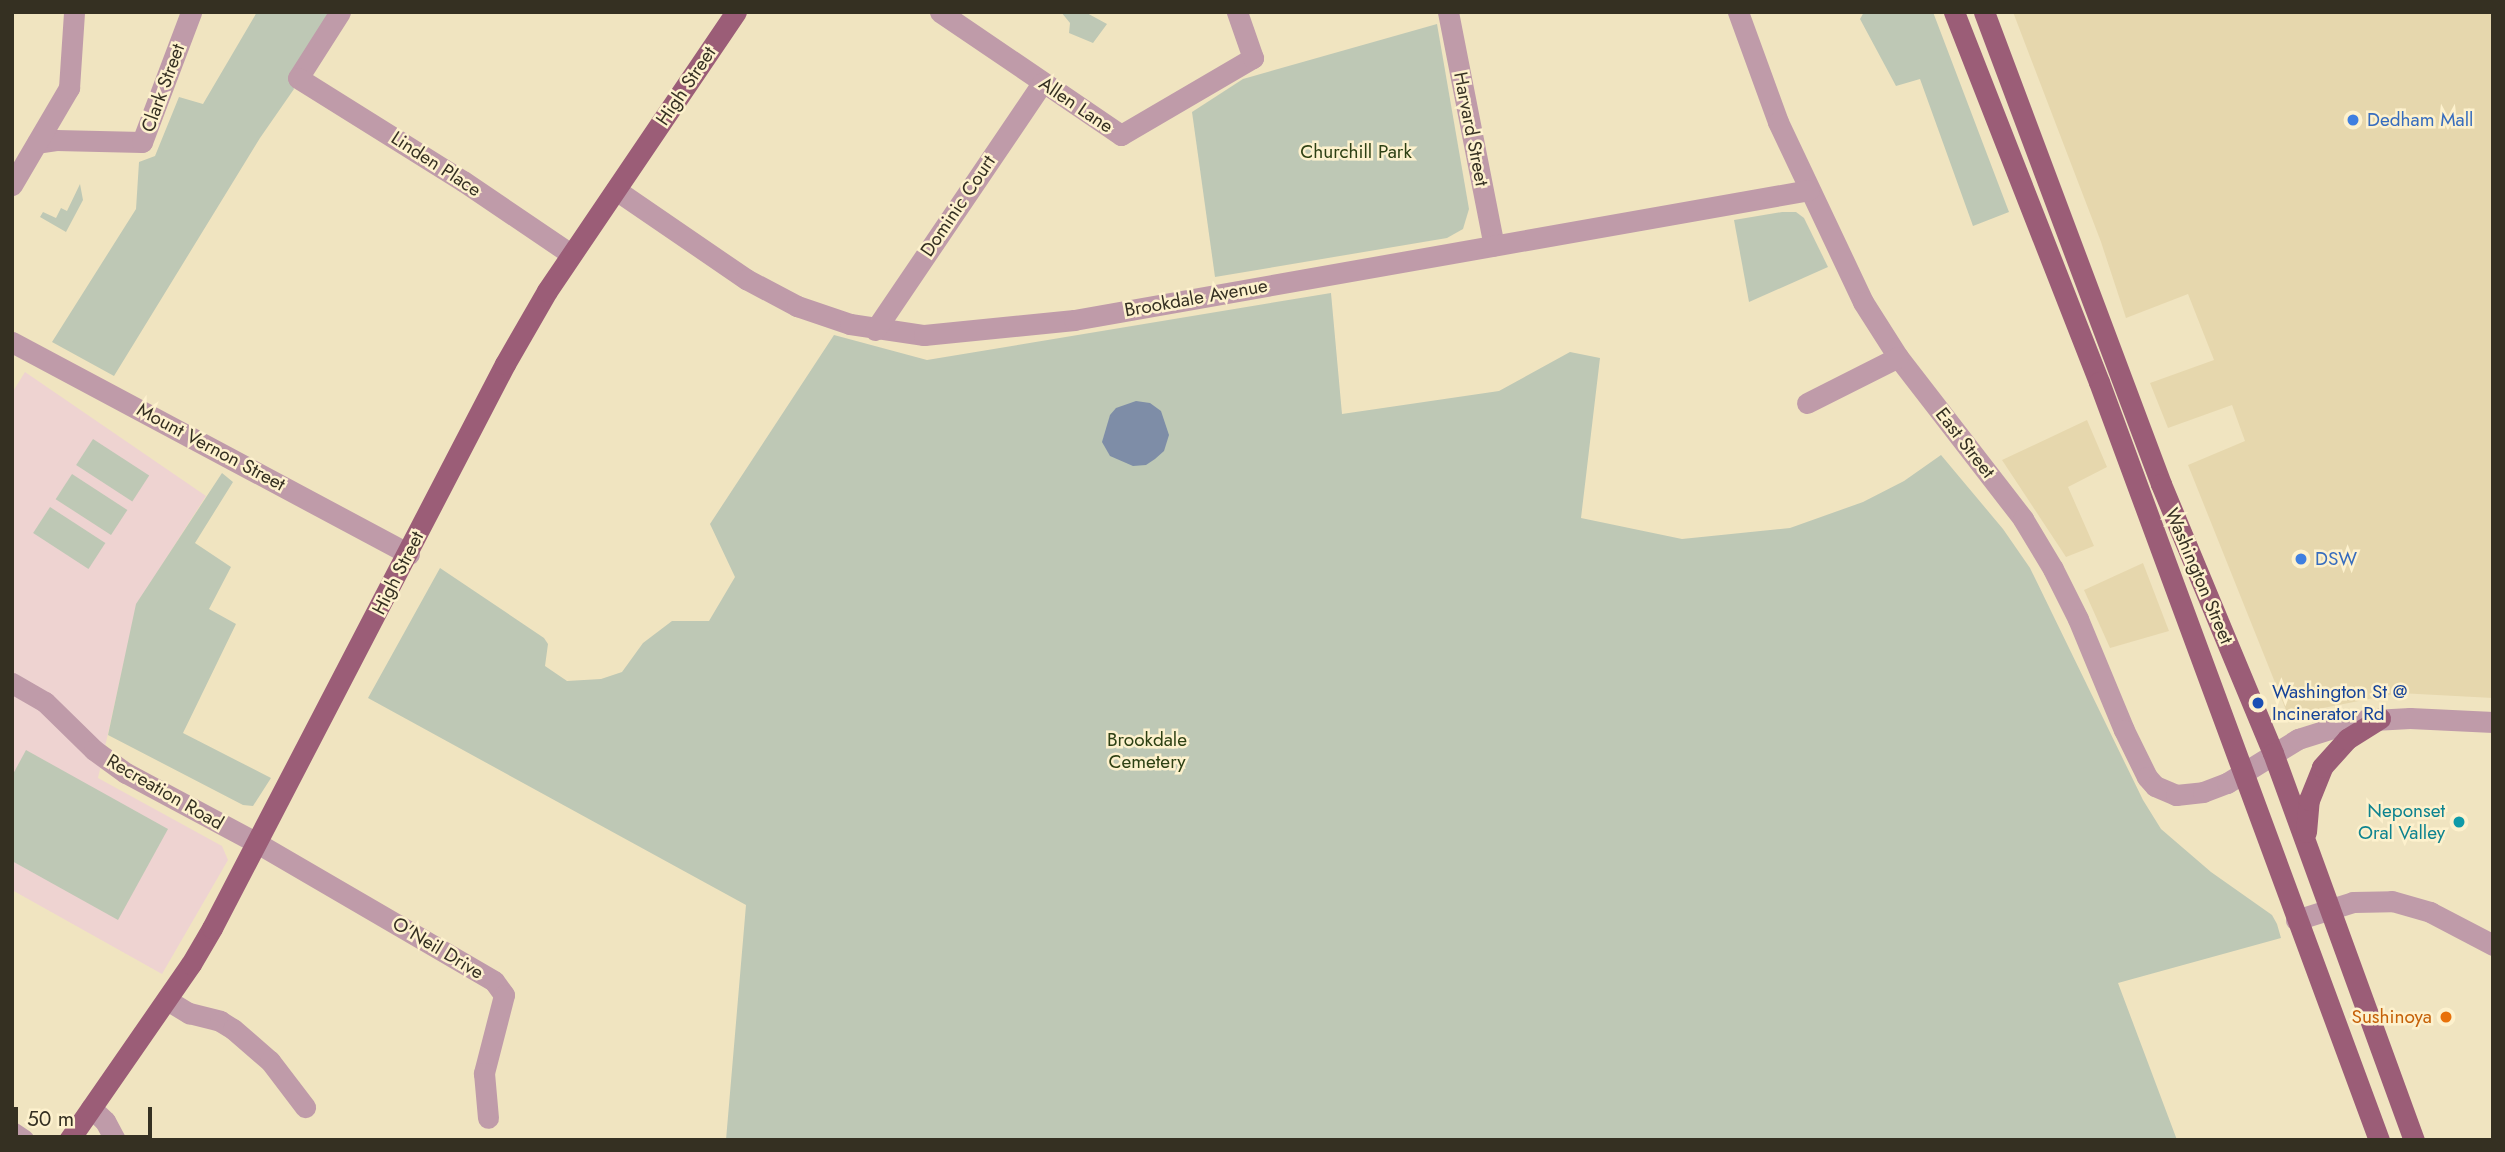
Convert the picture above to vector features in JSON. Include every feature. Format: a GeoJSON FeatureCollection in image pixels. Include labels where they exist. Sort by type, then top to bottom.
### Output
{"type":"FeatureCollection","features":[{"type":"Feature","properties":{"kind":"main road","name":"High Street"},"geometry":{"type":"LineString","coordinates":[[69,1140],[167,999],[212,928],[409,554],[505,364],[570,254],[736,12]]}},
{"type":"Feature","properties":{"kind":"main road","name":"Washington Street"},"geometry":{"type":"LineString","coordinates":[[1954,12],[2099,382],[2379,1140]]}},
{"type":"Feature","properties":{"kind":"main road","name":"Washington Street"},"geometry":{"type":"LineString","coordinates":[[1984,12],[2161,484],[2273,753],[2414,1140]]}},
{"type":"Feature","properties":{"kind":"main road"},"geometry":{"type":"LineString","coordinates":[[2307,844],[2309,800],[2322,767],[2347,739],[2380,718]]}},
{"type":"Feature","properties":{"kind":"street"},"geometry":{"type":"LineString","coordinates":[[12,185],[69,88],[74,12]]}},
{"type":"Feature","properties":{"kind":"street","name":"Clark Street"},"geometry":{"type":"LineString","coordinates":[[37,143],[65,140],[142,142],[191,12]]}},
{"type":"Feature","properties":{"kind":"street","name":"Linden Place"},"geometry":{"type":"LineString","coordinates":[[340,12],[298,78],[463,181],[570,254]]}},
{"type":"Feature","properties":{"kind":"street","name":"Allen Lane"},"geometry":{"type":"LineString","coordinates":[[940,12],[1121,135],[1253,58],[1237,12]]}},
{"type":"Feature","properties":{"kind":"street","name":"Harvard Street"},"geometry":{"type":"LineString","coordinates":[[1448,12],[1494,246]]}},
{"type":"Feature","properties":{"kind":"street","name":"East Street"},"geometry":{"type":"LineString","coordinates":[[1738,12],[1768,98],[1863,302],[1898,357],[2003,491],[2046,557],[2078,619],[2147,778],[2169,794],[2183,796],[2203,792],[2243,773],[2273,753],[2311,734],[2343,724],[2380,718],[2493,722]]}},
{"type":"Feature","properties":{"kind":"street","name":"Dominic Court"},"geometry":{"type":"LineString","coordinates":[[875,330],[1042,83]]}},
{"type":"Feature","properties":{"kind":"street","name":"Brookdale Avenue"},"geometry":{"type":"LineString","coordinates":[[616,190],[769,293],[824,316],[875,330],[924,335],[1074,320],[1809,190]]}},
{"type":"Feature","properties":{"kind":"street","name":"Mount Vernon Street"},"geometry":{"type":"LineString","coordinates":[[12,342],[409,554]]}},
{"type":"Feature","properties":{"kind":"street"},"geometry":{"type":"LineString","coordinates":[[1807,403],[1898,357]]}},
{"type":"Feature","properties":{"kind":"street","name":"Recreation Road"},"geometry":{"type":"LineString","coordinates":[[12,683],[63,716],[108,762],[257,843]]}},
{"type":"Feature","properties":{"kind":"street","name":"O'Neil Drive"},"geometry":{"type":"LineString","coordinates":[[257,843],[501,987],[503,1005],[484,1073],[488,1118]]}},
{"type":"Feature","properties":{"kind":"street"},"geometry":{"type":"LineString","coordinates":[[2296,920],[2329,908],[2365,901],[2405,903],[2442,918],[2493,945]]}},
{"type":"Feature","properties":{"kind":"street"},"geometry":{"type":"LineString","coordinates":[[167,999],[189,1013],[220,1021],[233,1029],[270,1061],[305,1107]]}},
{"type":"Feature","properties":{"kind":"street"},"geometry":{"type":"LineString","coordinates":[[91,1108],[106,1121],[115,1140]]}},
{"type":"Feature","properties":{"kind":"street"},"geometry":{"type":"LineString","coordinates":[[12,1132],[24,1140]]}},
{"type":"Feature","properties":{"kind":"shaded area","name":"Dedham Mall"},"geometry":{"type":"Polygon","coordinates":[[[2013,12],[2493,12],[2493,698],[2399,693],[2288,715],[2188,465],[2245,441],[2232,405],[2168,428],[2150,383],[2214,360],[2188,294],[2126,318],[2101,242],[2013,12]]]}},
{"type":"Feature","properties":{"kind":"shaded area"},"geometry":{"type":"Polygon","coordinates":[[[25,372],[206,496],[137,604],[98,778],[222,846],[228,860],[162,974],[12,890],[12,393],[25,372]]]}},
{"type":"Feature","properties":{"kind":"shaded area"},"geometry":{"type":"Polygon","coordinates":[[[2087,420],[2107,467],[2068,487],[2094,546],[2066,557],[2002,460],[2087,420]]]}},
{"type":"Feature","properties":{"kind":"shaded area"},"geometry":{"type":"Polygon","coordinates":[[[2143,563],[2169,631],[2110,648],[2084,590],[2143,563]]]}},
{"type":"Feature","properties":{"kind":"green space"},"geometry":{"type":"Polygon","coordinates":[[[257,12],[329,12],[290,81],[294,89],[260,138],[114,376],[52,342],[136,209],[139,162],[155,156],[179,97],[203,104],[257,12]]]}},
{"type":"Feature","properties":{"kind":"green space"},"geometry":{"type":"Polygon","coordinates":[[[1061,12],[1085,12],[1107,24],[1093,43],[1069,33],[1070,23],[1061,12]]]}},
{"type":"Feature","properties":{"kind":"green space"},"geometry":{"type":"Polygon","coordinates":[[[1864,12],[1933,12],[2009,212],[1973,226],[1920,79],[1896,86],[1860,19],[1864,12]]]}},
{"type":"Feature","properties":{"kind":"green space","name":"Churchill Park"},"geometry":{"type":"Polygon","coordinates":[[[1437,24],[1469,209],[1463,229],[1447,238],[1215,277],[1192,112],[1243,79],[1437,24]]]}},
{"type":"Feature","properties":{"kind":"green space"},"geometry":{"type":"Polygon","coordinates":[[[80,184],[83,200],[66,232],[40,217],[43,212],[56,218],[61,208],[67,211],[80,184]]]}},
{"type":"Feature","properties":{"kind":"green space"},"geometry":{"type":"Polygon","coordinates":[[[1796,212],[1804,218],[1828,267],[1749,302],[1734,220],[1796,212]]]}},
{"type":"Feature","properties":{"kind":"green space","name":"Brookdale Cemetery"},"geometry":{"type":"Polygon","coordinates":[[[1331,293],[1342,414],[1499,391],[1570,352],[1600,358],[1581,518],[1682,539],[1790,528],[1863,502],[1904,481],[1941,455],[2003,529],[2030,568],[2143,800],[2161,829],[2211,872],[2272,915],[2277,924],[2281,938],[2118,983],[2177,1140],[726,1140],[746,905],[368,698],[440,568],[544,638],[548,644],[545,666],[567,681],[601,679],[622,672],[643,643],[672,621],[709,621],[735,577],[710,524],[834,335],[927,360],[1331,293]]]}},
{"type":"Feature","properties":{"kind":"green space"},"geometry":{"type":"Polygon","coordinates":[[[93,439],[149,475],[132,501],[76,465],[93,439]]]}},
{"type":"Feature","properties":{"kind":"green space"},"geometry":{"type":"Polygon","coordinates":[[[222,473],[233,482],[195,543],[231,567],[209,609],[236,624],[183,733],[271,778],[253,806],[243,805],[108,735],[136,604],[222,473]]]}},
{"type":"Feature","properties":{"kind":"green space"},"geometry":{"type":"Polygon","coordinates":[[[72,474],[127,510],[111,535],[56,499],[72,474]]]}},
{"type":"Feature","properties":{"kind":"green space"},"geometry":{"type":"Polygon","coordinates":[[[50,507],[105,543],[88,569],[33,533],[50,507]]]}},
{"type":"Feature","properties":{"kind":"green space"},"geometry":{"type":"Polygon","coordinates":[[[26,750],[168,829],[118,920],[12,861],[12,776],[26,750]]]}},
{"type":"Feature","properties":{"kind":"water"},"geometry":{"type":"Polygon","coordinates":[[[1136,401],[1150,403],[1161,411],[1169,435],[1164,451],[1155,459],[1146,465],[1133,466],[1110,456],[1102,442],[1110,415],[1116,408],[1136,401]]]}},
{"type":"Feature","properties":{"kind":"place","name":"Dedham Mall"},"geometry":{"type":"Point","coordinates":[2353,120]}},
{"type":"Feature","properties":{"kind":"place","name":"DSW"},"geometry":{"type":"Point","coordinates":[2301,559]}},
{"type":"Feature","properties":{"kind":"place","name":"Washington St @ Incinerator Rd"},"geometry":{"type":"Point","coordinates":[2258,703]}},
{"type":"Feature","properties":{"kind":"place","name":"Neponset Oral Valley"},"geometry":{"type":"Point","coordinates":[2459,822]}},
{"type":"Feature","properties":{"kind":"place","name":"Sushinoya"},"geometry":{"type":"Point","coordinates":[2446,1017]}}]}
